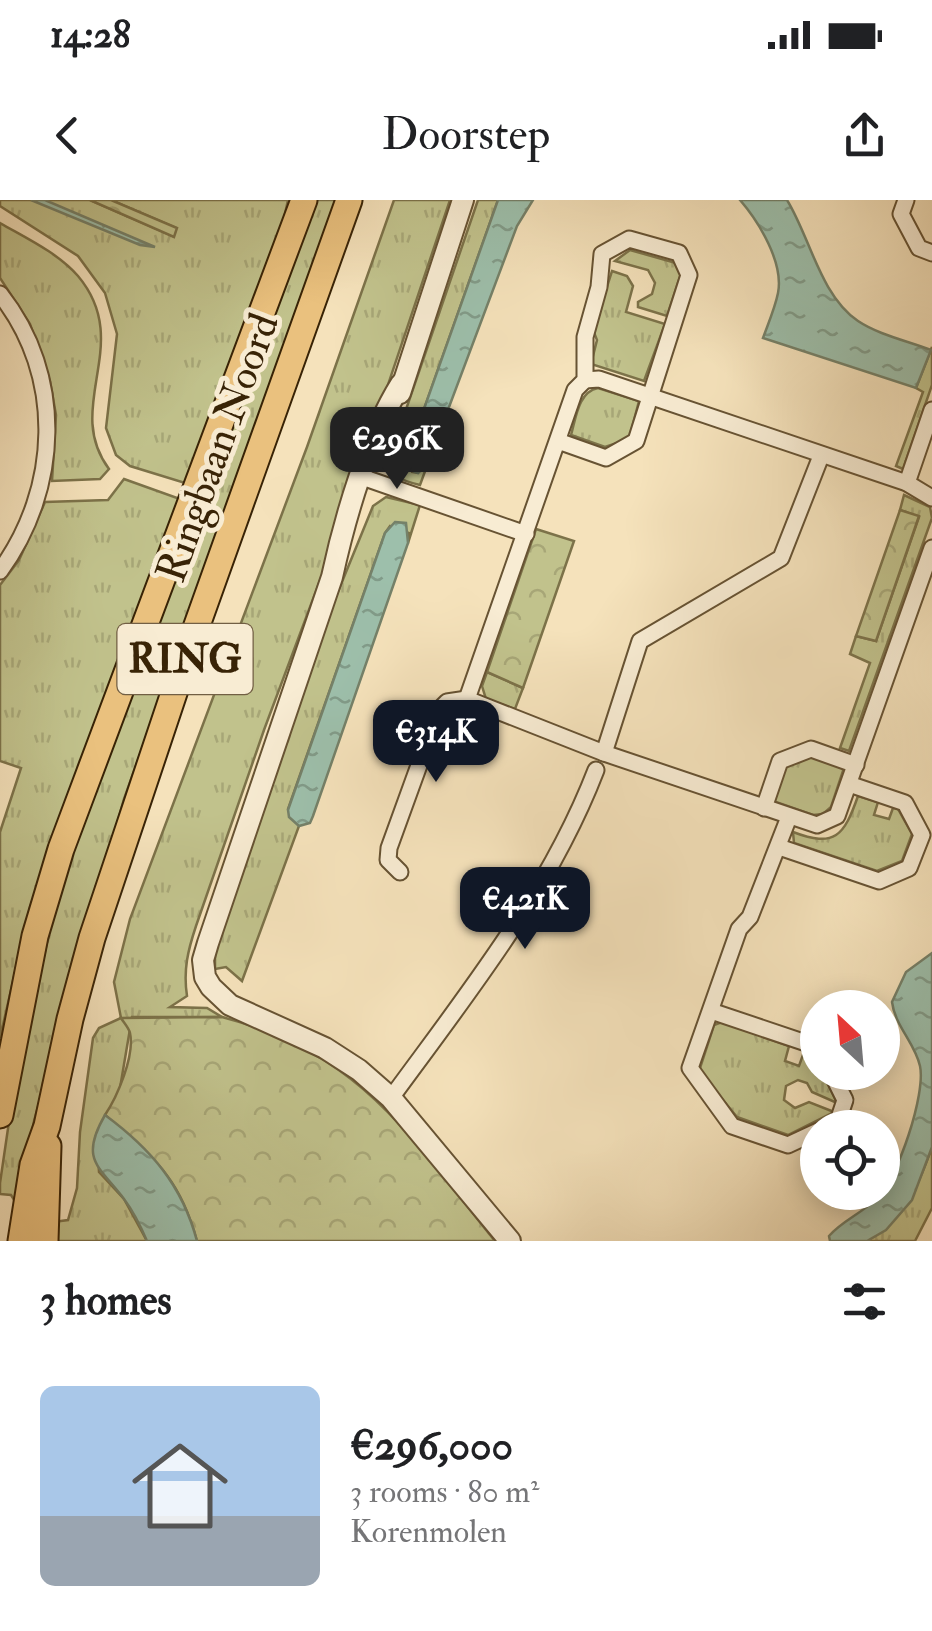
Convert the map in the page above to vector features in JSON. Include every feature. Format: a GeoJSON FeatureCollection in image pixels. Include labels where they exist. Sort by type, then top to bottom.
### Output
{"type":"FeatureCollection","features":[{"type":"Feature","properties":{"kind":"main road","name":"Ringbaan Noord"},"geometry":{"type":"LineString","coordinates":[[0,1115],[35,936],[61,850],[304,200]]}},
{"type":"Feature","properties":{"kind":"main road","name":"Ringbaan Noord"},"geometry":{"type":"LineString","coordinates":[[21,1241],[34,1165],[48,1126],[92,938],[191,642],[348,200]]}},
{"type":"Feature","properties":{"kind":"main road","name":"Ringbaan Noord"},"geometry":{"type":"LineString","coordinates":[[45,1241],[48,1126]]}},
{"type":"Feature","properties":{"kind":"street"},"geometry":{"type":"LineString","coordinates":[[463,200],[401,384],[385,410],[368,480],[339,544],[332,576],[203,960],[211,987],[230,1005],[325,1048],[360,1070],[390,1098],[510,1241]]}},
{"type":"Feature","properties":{"kind":"street"},"geometry":{"type":"LineString","coordinates":[[906,200],[901,214],[919,248],[932,253]]}},
{"type":"Feature","properties":{"kind":"street"},"geometry":{"type":"LineString","coordinates":[[467,699],[575,390],[584,380],[584,337],[599,286],[602,254],[629,239],[678,253],[689,276],[636,440],[606,458],[558,441]]}},
{"type":"Feature","properties":{"kind":"street"},"geometry":{"type":"LineString","coordinates":[[0,294],[29,339],[41,372],[47,450],[40,492],[29,522],[0,571]]}},
{"type":"Feature","properties":{"kind":"street"},"geometry":{"type":"LineString","coordinates":[[584,380],[599,380],[907,483],[932,498]]}},
{"type":"Feature","properties":{"kind":"street"},"geometry":{"type":"LineString","coordinates":[[907,483],[932,410]]}},
{"type":"Feature","properties":{"kind":"street"},"geometry":{"type":"LineString","coordinates":[[604,753],[640,641],[781,558],[822,456]]}},
{"type":"Feature","properties":{"kind":"street"},"geometry":{"type":"LineString","coordinates":[[368,480],[526,534]]}},
{"type":"Feature","properties":{"kind":"street"},"geometry":{"type":"LineString","coordinates":[[400,872],[388,860],[389,848],[439,710],[447,702],[467,699],[604,753],[789,817],[817,825],[837,816],[928,576],[932,548]]}},
{"type":"Feature","properties":{"kind":"street"},"geometry":{"type":"LineString","coordinates":[[764,808],[780,761],[811,748],[856,764]]}},
{"type":"Feature","properties":{"kind":"street"},"geometry":{"type":"LineString","coordinates":[[390,1098],[505,942],[580,812],[596,770]]}},
{"type":"Feature","properties":{"kind":"street"},"geometry":{"type":"LineString","coordinates":[[779,847],[879,881],[908,868],[922,835],[905,803],[849,784]]}},
{"type":"Feature","properties":{"kind":"street"},"geometry":{"type":"LineString","coordinates":[[789,817],[750,917],[739,929],[690,1068],[732,1126],[788,1144],[800,1139]]}},
{"type":"Feature","properties":{"kind":"street"},"geometry":{"type":"LineString","coordinates":[[711,1012],[800,1041]]}},
{"type":"Feature","properties":{"kind":"green space"},"geometry":{"type":"Polygon","coordinates":[[[0,200],[90,200],[173,236],[176,228],[111,200],[288,200],[283,223],[185,483],[130,466],[116,455],[106,428],[117,334],[105,293],[78,256],[0,206],[0,200]]]}},
{"type":"Feature","properties":{"kind":"green space"},"geometry":{"type":"Polygon","coordinates":[[[90,200],[111,200],[177,228],[174,237],[90,200]]]}},
{"type":"Feature","properties":{"kind":"green space"},"geometry":{"type":"Polygon","coordinates":[[[315,200],[338,200],[124,799],[34,1121],[18,1206],[11,1195],[0,1194],[0,1183],[11,1108],[53,915],[103,755],[315,200]]]}},
{"type":"Feature","properties":{"kind":"green space"},"geometry":{"type":"Polygon","coordinates":[[[394,200],[450,200],[343,519],[196,926],[187,960],[187,996],[170,1007],[207,1008],[222,1017],[132,1017],[119,1094],[97,1132],[99,1172],[124,1199],[147,1241],[55,1241],[53,1222],[68,1220],[77,1188],[93,1038],[99,1028],[121,1018],[114,982],[130,919],[307,447],[394,200]]]}},
{"type":"Feature","properties":{"kind":"green space"},"geometry":{"type":"Polygon","coordinates":[[[478,200],[498,200],[407,457],[412,472],[418,473],[428,463],[420,485],[398,477],[390,456],[478,200]]]}},
{"type":"Feature","properties":{"kind":"green space"},"geometry":{"type":"Polygon","coordinates":[[[0,223],[61,260],[78,276],[94,301],[100,350],[92,422],[97,445],[109,469],[100,479],[52,481],[56,415],[50,381],[30,324],[0,278],[0,223]]]}},
{"type":"Feature","properties":{"kind":"green space"},"geometry":{"type":"Polygon","coordinates":[[[630,250],[676,263],[681,274],[667,316],[638,307],[638,302],[652,294],[655,283],[648,270],[615,261],[630,250]]]}},
{"type":"Feature","properties":{"kind":"green space"},"geometry":{"type":"Polygon","coordinates":[[[612,271],[627,276],[633,286],[626,312],[665,324],[644,381],[591,364],[597,340],[593,330],[612,271]]]}},
{"type":"Feature","properties":{"kind":"green space"},"geometry":{"type":"Polygon","coordinates":[[[932,347],[932,385],[903,469],[896,466],[923,392],[916,388],[932,347]]]}},
{"type":"Feature","properties":{"kind":"green space"},"geometry":{"type":"Polygon","coordinates":[[[598,388],[639,401],[629,439],[605,447],[571,435],[582,400],[598,388]]]}},
{"type":"Feature","properties":{"kind":"green space"},"geometry":{"type":"Polygon","coordinates":[[[124,479],[180,499],[30,907],[0,1038],[0,832],[21,768],[0,761],[0,585],[19,560],[45,502],[108,500],[124,479]]]}},
{"type":"Feature","properties":{"kind":"green space"},"geometry":{"type":"Polygon","coordinates":[[[904,495],[930,507],[932,518],[849,751],[840,748],[870,663],[850,654],[856,636],[876,641],[919,517],[900,510],[904,495]]]}},
{"type":"Feature","properties":{"kind":"green space"},"geometry":{"type":"Polygon","coordinates":[[[386,497],[420,505],[408,543],[409,533],[390,526],[385,533],[288,809],[299,826],[242,981],[226,967],[215,969],[215,950],[335,599],[373,506],[386,497]]]}},
{"type":"Feature","properties":{"kind":"green space"},"geometry":{"type":"Polygon","coordinates":[[[900,510],[919,516],[876,641],[856,636],[900,510]]]}},
{"type":"Feature","properties":{"kind":"green space"},"geometry":{"type":"Polygon","coordinates":[[[536,529],[574,541],[523,688],[487,672],[536,529]]]}},
{"type":"Feature","properties":{"kind":"green space"},"geometry":{"type":"Polygon","coordinates":[[[487,672],[523,688],[515,709],[486,699],[482,686],[487,672]]]}},
{"type":"Feature","properties":{"kind":"green space"},"geometry":{"type":"Polygon","coordinates":[[[808,753],[844,768],[831,807],[823,814],[813,815],[773,801],[785,765],[808,753]]]}},
{"type":"Feature","properties":{"kind":"green space"},"geometry":{"type":"Polygon","coordinates":[[[858,796],[878,802],[874,815],[889,819],[893,808],[898,809],[912,834],[902,861],[877,871],[794,843],[793,832],[819,839],[836,835],[848,821],[858,796]]]}},
{"type":"Feature","properties":{"kind":"green space"},"geometry":{"type":"Polygon","coordinates":[[[222,1017],[311,1052],[347,1076],[408,1133],[495,1241],[197,1241],[173,1183],[105,1115],[120,1087],[130,1053],[130,1033],[121,1018],[222,1017]]]}},
{"type":"Feature","properties":{"kind":"green space"},"geometry":{"type":"Polygon","coordinates":[[[722,1022],[789,1046],[785,1061],[800,1063],[800,1081],[786,1086],[784,1100],[795,1108],[809,1102],[829,1110],[800,1110],[800,1129],[788,1135],[737,1117],[699,1071],[714,1025],[722,1022]]]}},
{"type":"Feature","properties":{"kind":"green space"},"geometry":{"type":"Polygon","coordinates":[[[831,1090],[837,1103],[812,1092],[831,1090]]]}},
{"type":"Feature","properties":{"kind":"green space"},"geometry":{"type":"Polygon","coordinates":[[[932,1147],[932,1208],[915,1241],[867,1241],[901,1212],[932,1147]]]}},
{"type":"Feature","properties":{"kind":"water"},"geometry":{"type":"Polygon","coordinates":[[[31,200],[45,200],[155,247],[140,245],[31,200]]]}},
{"type":"Feature","properties":{"kind":"water"},"geometry":{"type":"Polygon","coordinates":[[[498,200],[533,200],[517,226],[428,463],[418,473],[408,469],[407,457],[498,200]]]}},
{"type":"Feature","properties":{"kind":"water"},"geometry":{"type":"Polygon","coordinates":[[[740,200],[787,200],[825,281],[845,310],[875,330],[931,350],[916,388],[763,338],[778,293],[777,269],[762,231],[740,200]]]}},
{"type":"Feature","properties":{"kind":"water"},"geometry":{"type":"Polygon","coordinates":[[[395,522],[406,523],[408,543],[313,816],[310,823],[299,826],[289,817],[288,810],[385,533],[395,522]]]}},
{"type":"Feature","properties":{"kind":"water"},"geometry":{"type":"Polygon","coordinates":[[[932,953],[932,1147],[912,1200],[886,1230],[867,1241],[830,1241],[835,1230],[862,1210],[900,1210],[900,1157],[921,1079],[914,1050],[900,1024],[898,990],[906,972],[932,953]]]}},
{"type":"Feature","properties":{"kind":"water"},"geometry":{"type":"Polygon","coordinates":[[[105,1115],[137,1141],[163,1170],[183,1202],[197,1241],[147,1241],[137,1219],[95,1161],[93,1142],[105,1115]]]}}]}
